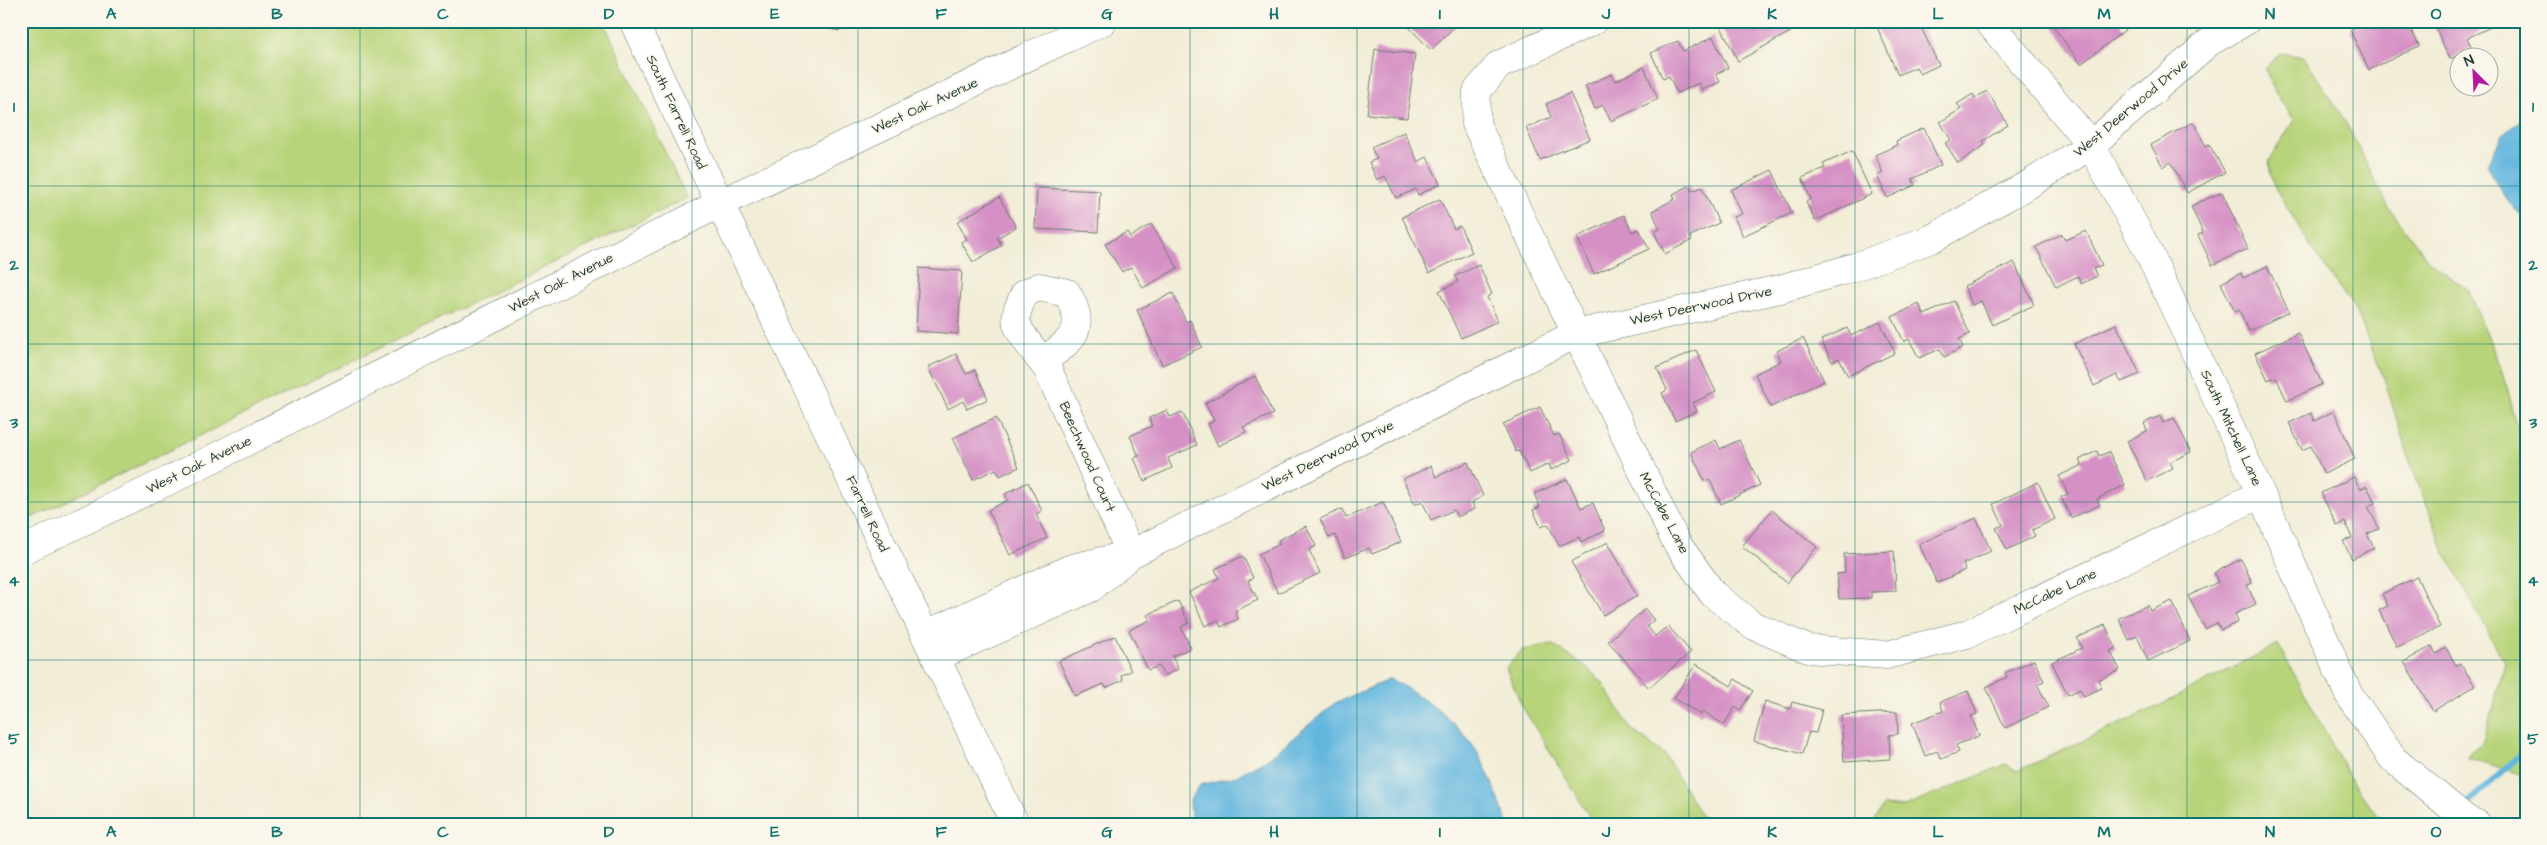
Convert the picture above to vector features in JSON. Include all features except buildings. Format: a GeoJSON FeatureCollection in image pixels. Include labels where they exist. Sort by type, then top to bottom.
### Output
{"type":"FeatureCollection","features":[{"type":"Feature","properties":{"kind":"street","name":"South Farrell Road"},"geometry":{"type":"LineString","coordinates":[[633,21],[719,204]]}},
{"type":"Feature","properties":{"kind":"street","name":"West Oak Avenue"},"geometry":{"type":"LineString","coordinates":[[21,552],[719,204],[1103,21]]}},
{"type":"Feature","properties":{"kind":"street","name":"McCabe Lane"},"geometry":{"type":"LineString","coordinates":[[1594,21],[1499,65],[1476,91],[1476,124],[1676,542],[1713,594],[1752,625],[1808,649],[1887,655],[1967,634],[2261,494]]}},
{"type":"Feature","properties":{"kind":"street","name":"South Mitchell Lane"},"geometry":{"type":"LineString","coordinates":[[1988,21],[2091,145],[2148,250],[2261,494],[2348,693],[2393,759],[2464,816]]}},
{"type":"Feature","properties":{"kind":"street","name":"West Deerwood Drive"},"geometry":{"type":"LineString","coordinates":[[930,646],[1091,588],[1131,554],[1576,334],[1780,289],[1855,267],[1940,235],[2031,183],[2091,145],[2208,43],[2246,21]]}},
{"type":"Feature","properties":{"kind":"street","name":"Farrell Road"},"geometry":{"type":"LineString","coordinates":[[719,204],[1015,824]]}},
{"type":"Feature","properties":{"kind":"street","name":"Beechwood Court"},"geometry":{"type":"LineString","coordinates":[[1042,362],[1131,554]]}},
{"type":"Feature","properties":{"kind":"green space"},"geometry":{"type":"Polygon","coordinates":[[[21,21],[603,21],[687,198],[21,523],[21,21]]]}},
{"type":"Feature","properties":{"kind":"green space"},"geometry":{"type":"Polygon","coordinates":[[[2280,53],[2304,57],[2345,121],[2389,208],[2428,260],[2469,291],[2501,368],[2515,421],[2526,437],[2526,776],[2466,757],[2483,741],[2505,664],[2445,552],[2411,465],[2384,378],[2356,311],[2314,252],[2274,186],[2268,162],[2294,120],[2275,92],[2265,69],[2280,53]]]}},
{"type":"Feature","properties":{"kind":"green space"},"geometry":{"type":"Polygon","coordinates":[[[1551,644],[1584,665],[1602,682],[1631,729],[1665,755],[1700,814],[1710,824],[1594,824],[1522,706],[1506,668],[1522,650],[1551,644]]]}},
{"type":"Feature","properties":{"kind":"green space"},"geometry":{"type":"Polygon","coordinates":[[[2278,644],[2354,785],[2385,824],[1872,824],[1884,805],[1905,807],[2006,764],[2017,771],[2157,707],[2278,644]]]}},
{"type":"Feature","properties":{"kind":"water"},"geometry":{"type":"Polygon","coordinates":[[[2526,118],[2526,216],[2513,208],[2498,186],[2487,164],[2502,135],[2526,118]]]}},
{"type":"Feature","properties":{"kind":"water"},"geometry":{"type":"Polygon","coordinates":[[[1390,679],[1434,707],[1463,733],[1477,751],[1487,771],[1508,824],[1203,824],[1191,817],[1190,800],[1200,785],[1236,776],[1270,757],[1335,703],[1390,679]]]}},
{"type":"Feature","properties":{"kind":"waterway"},"geometry":{"type":"LineString","coordinates":[[2463,808],[2526,750]]}}]}
